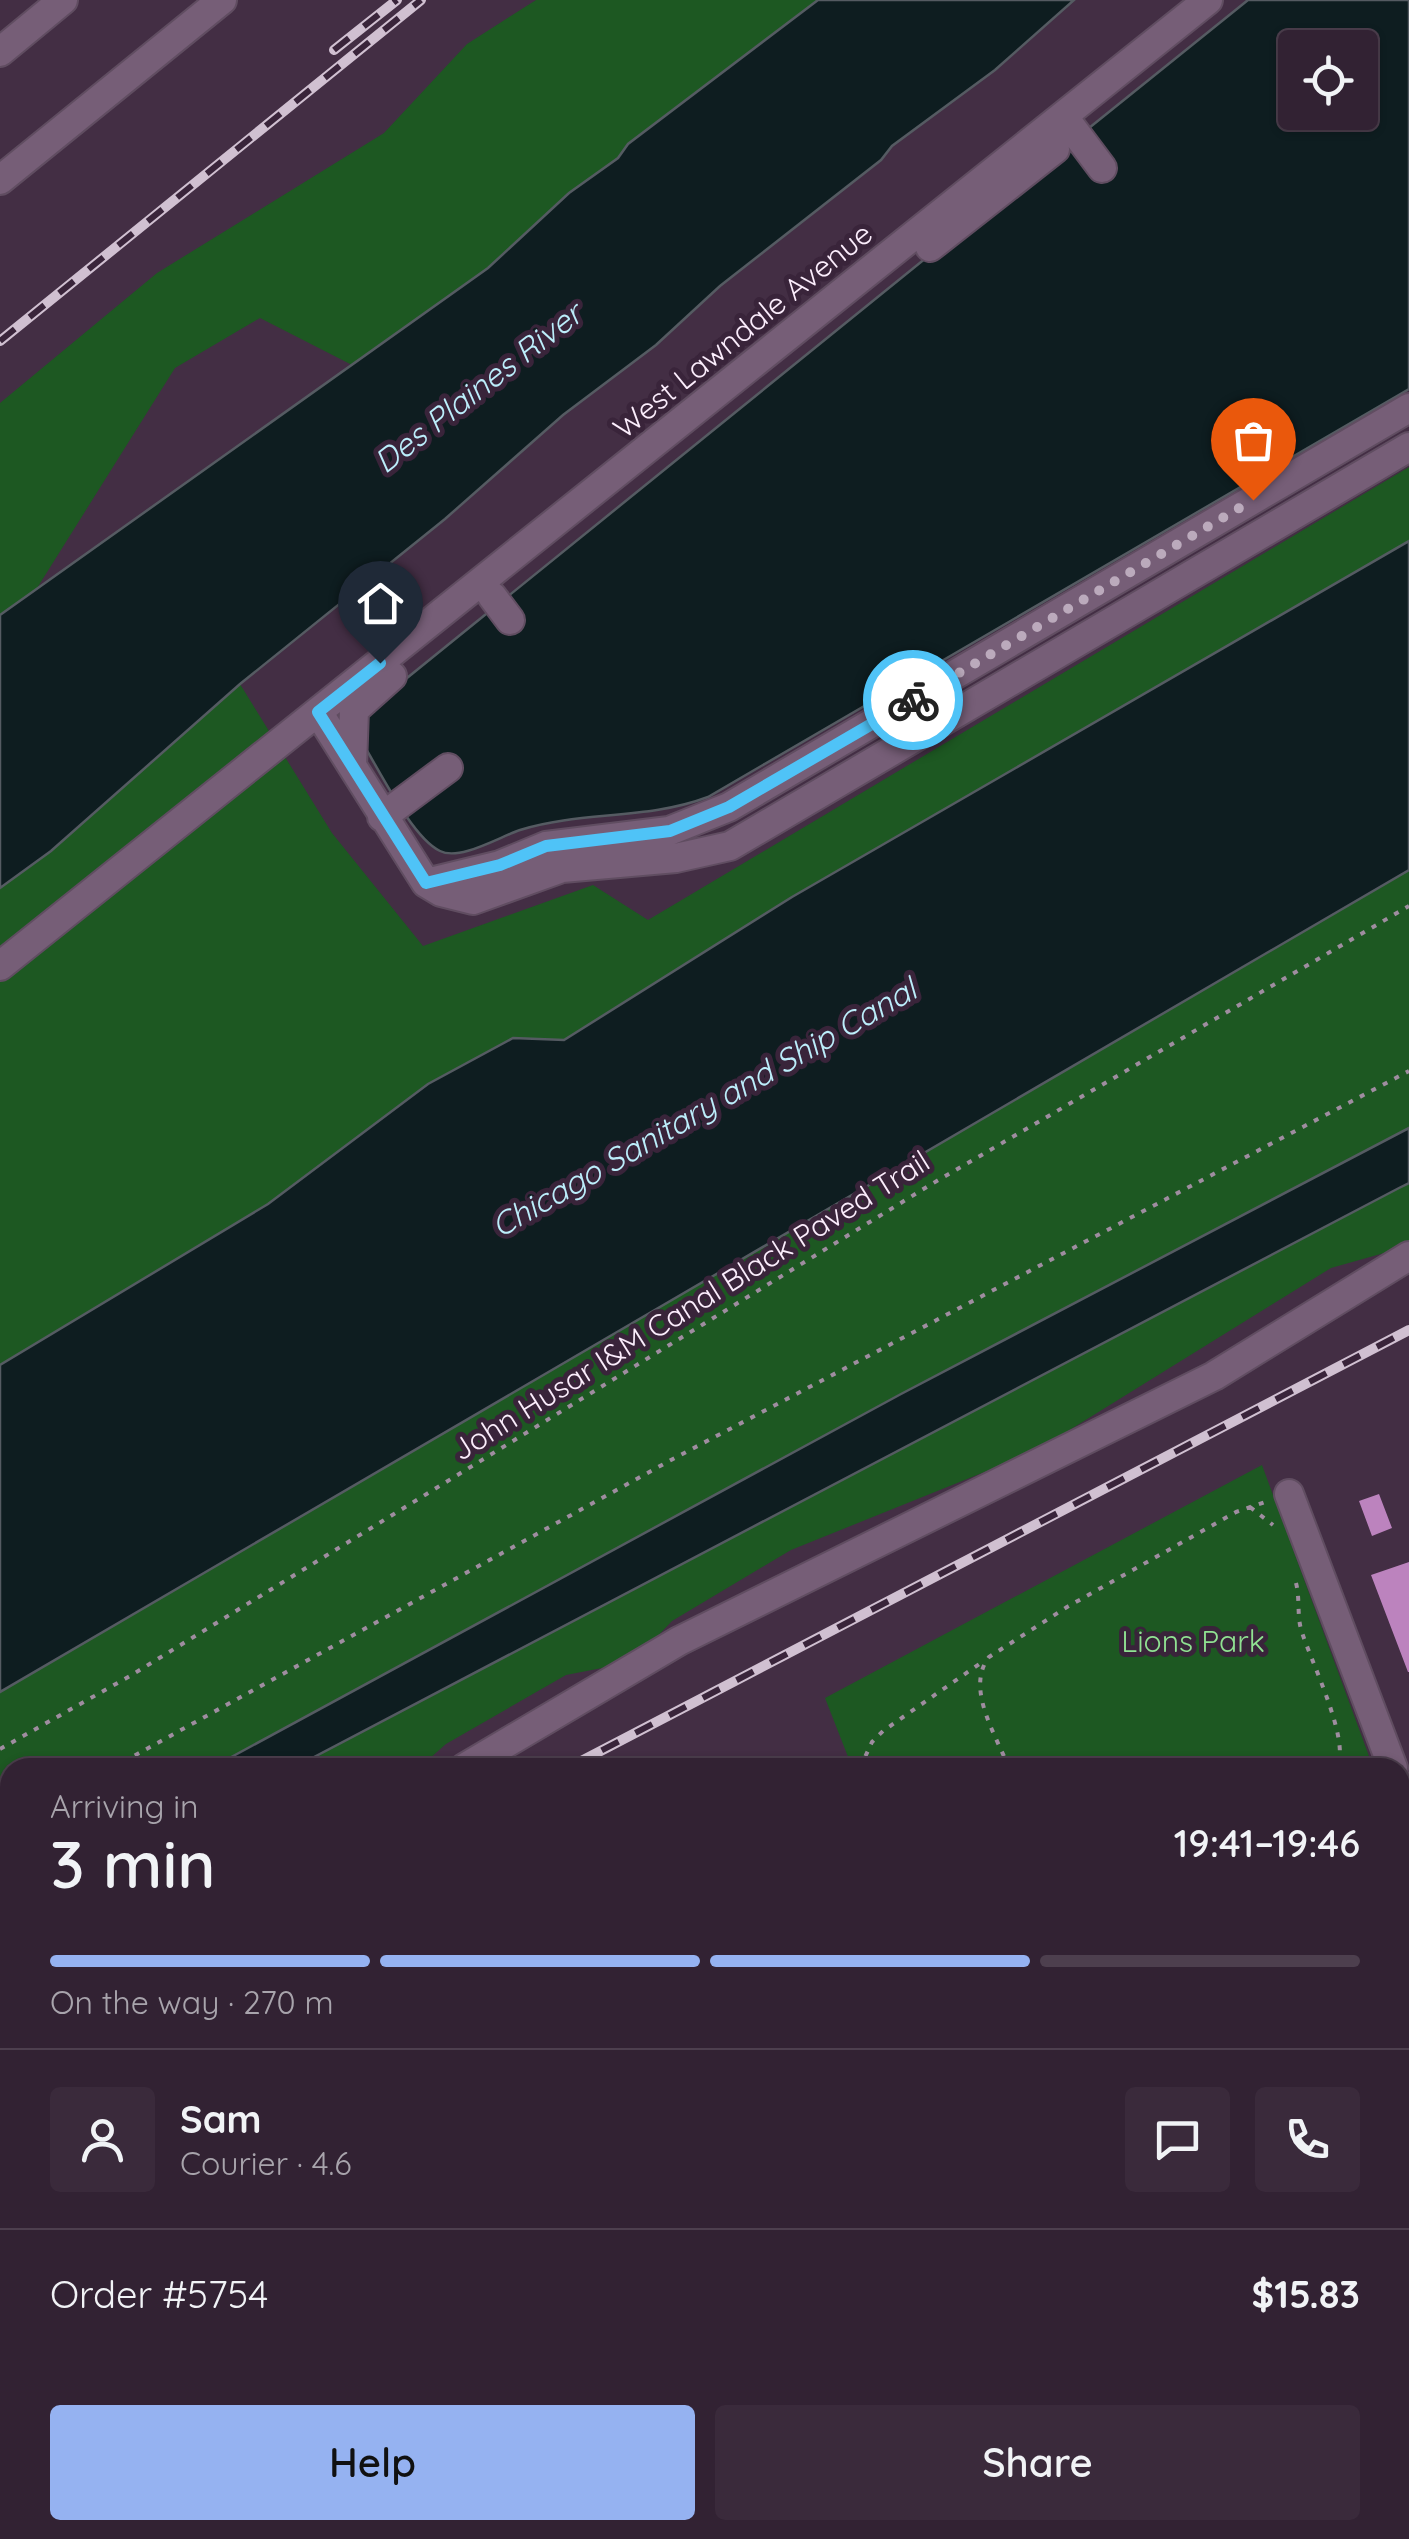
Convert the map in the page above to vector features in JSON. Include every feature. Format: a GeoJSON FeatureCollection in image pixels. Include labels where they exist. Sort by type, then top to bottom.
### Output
{"type":"FeatureCollection","features":[{"type":"Feature","properties":{"kind":"street"},"geometry":{"type":"LineString","coordinates":[[0,52],[63,0]]}},
{"type":"Feature","properties":{"kind":"street"},"geometry":{"type":"LineString","coordinates":[[0,180],[222,0]]}},
{"type":"Feature","properties":{"kind":"street","name":"West Lawndale Avenue"},"geometry":{"type":"LineString","coordinates":[[0,966],[1208,0]]}},
{"type":"Feature","properties":{"kind":"street"},"geometry":{"type":"LineString","coordinates":[[1063,116],[1102,168]]}},
{"type":"Feature","properties":{"kind":"street"},"geometry":{"type":"LineString","coordinates":[[352,767],[354,710],[1055,149]]}},
{"type":"Feature","properties":{"kind":"street"},"geometry":{"type":"LineString","coordinates":[[426,883],[500,865],[546,846],[670,831],[729,807],[1409,408]]}},
{"type":"Feature","properties":{"kind":"street"},"geometry":{"type":"LineString","coordinates":[[318,712],[426,883],[441,892],[473,900],[562,868],[676,858],[730,846],[1409,447]]}},
{"type":"Feature","properties":{"kind":"street"},"geometry":{"type":"LineString","coordinates":[[492,596],[510,620]]}},
{"type":"Feature","properties":{"kind":"street"},"geometry":{"type":"LineString","coordinates":[[382,817],[448,768]]}},
{"type":"Feature","properties":{"kind":"street"},"geometry":{"type":"LineString","coordinates":[[481,1758],[679,1641],[1214,1376],[1409,1256]]}},
{"type":"Feature","properties":{"kind":"street"},"geometry":{"type":"LineString","coordinates":[[1289,1494],[1390,1758]]}},
{"type":"Feature","properties":{"kind":"path","name":"John Husar I&M Canal Black Paved Trail"},"geometry":{"type":"LineString","coordinates":[[0,1749],[147,1665],[930,1185],[1409,906]]}},
{"type":"Feature","properties":{"kind":"path"},"geometry":{"type":"LineString","coordinates":[[130,1758],[671,1460],[1409,1071]]}},
{"type":"Feature","properties":{"kind":"path"},"geometry":{"type":"LineString","coordinates":[[865,1758],[872,1742],[884,1730],[1066,1607],[1250,1507],[1289,1494]]}},
{"type":"Feature","properties":{"kind":"path"},"geometry":{"type":"LineString","coordinates":[[1250,1507],[1275,1526]]}},
{"type":"Feature","properties":{"kind":"path"},"geometry":{"type":"LineString","coordinates":[[1292,1568],[1301,1602],[1300,1626],[1320,1673],[1326,1707],[1341,1738],[1339,1758]]}},
{"type":"Feature","properties":{"kind":"path"},"geometry":{"type":"LineString","coordinates":[[989,1657],[981,1667],[978,1687],[1005,1758]]}},
{"type":"Feature","properties":{"kind":"green space"},"geometry":{"type":"Polygon","coordinates":[[[536,0],[818,0],[628,144],[618,158],[569,193],[488,268],[352,365],[260,318],[175,368],[34,593],[0,615],[0,403],[157,273],[384,133],[467,44],[536,0]]]}},
{"type":"Feature","properties":{"kind":"green space"},"geometry":{"type":"Polygon","coordinates":[[[1409,467],[1409,541],[792,897],[564,1040],[513,1038],[428,1084],[268,1204],[0,1365],[0,888],[51,851],[240,684],[332,833],[423,946],[593,885],[648,920],[1409,467]]]}},
{"type":"Feature","properties":{"kind":"green space"},"geometry":{"type":"Polygon","coordinates":[[[1409,870],[1409,1128],[901,1394],[230,1758],[0,1758],[0,1692],[1409,870]]]}},
{"type":"Feature","properties":{"kind":"green space"},"geometry":{"type":"Polygon","coordinates":[[[1409,1183],[1409,1246],[1331,1268],[1034,1452],[791,1550],[672,1621],[633,1662],[566,1675],[446,1744],[430,1758],[314,1758],[1409,1183]]]}},
{"type":"Feature","properties":{"kind":"green space","name":"Lions Park"},"geometry":{"type":"Polygon","coordinates":[[[1262,1465],[1370,1758],[848,1758],[825,1698],[1262,1465]]]}},
{"type":"Feature","properties":{"kind":"water","name":"Des Plaines River"},"geometry":{"type":"Polygon","coordinates":[[[818,0],[1074,0],[995,70],[892,146],[881,160],[720,286],[656,345],[563,415],[445,519],[240,684],[51,851],[0,888],[0,615],[488,268],[569,193],[618,158],[628,144],[818,0]]]}},
{"type":"Feature","properties":{"kind":"water"},"geometry":{"type":"Polygon","coordinates":[[[1248,0],[1409,0],[1409,389],[708,797],[661,809],[543,824],[458,853],[440,851],[429,843],[407,817],[360,739],[365,712],[1068,143],[1105,151],[1089,128],[1248,0]]]}},
{"type":"Feature","properties":{"kind":"water","name":"Chicago Sanitary and Ship Canal"},"geometry":{"type":"Polygon","coordinates":[[[1409,541],[1409,870],[0,1692],[0,1365],[268,1204],[428,1084],[513,1038],[564,1040],[792,897],[1409,541]]]}},
{"type":"Feature","properties":{"kind":"water"},"geometry":{"type":"Polygon","coordinates":[[[1409,1128],[1409,1183],[312,1758],[230,1758],[901,1394],[1409,1128]]]}},
{"type":"Feature","properties":{"kind":"building"},"geometry":{"type":"Polygon","coordinates":[[[1379,1494],[1392,1528],[1372,1536],[1359,1501],[1379,1494]]]}},
{"type":"Feature","properties":{"kind":"building"},"geometry":{"type":"Polygon","coordinates":[[[1409,1562],[1409,1672],[1408,1672],[1371,1575],[1409,1562]]]}},
{"type":"Feature","properties":{"kind":"railway"},"geometry":{"type":"LineString","coordinates":[[334,50],[397,0]]}},
{"type":"Feature","properties":{"kind":"railway"},"geometry":{"type":"LineString","coordinates":[[0,341],[421,0]]}},
{"type":"Feature","properties":{"kind":"railway"},"geometry":{"type":"LineString","coordinates":[[587,1758],[1409,1330]]}},
{"type":"Feature","properties":{"kind":"way so far"},"geometry":{"type":"LineString","coordinates":[[913,700],[1253,500]]}},
{"type":"Feature","properties":{"kind":"route"},"geometry":{"type":"LineString","coordinates":[[380,663],[318,712],[426,883],[500,865],[546,846],[670,831],[729,807],[913,700]]}}]}
